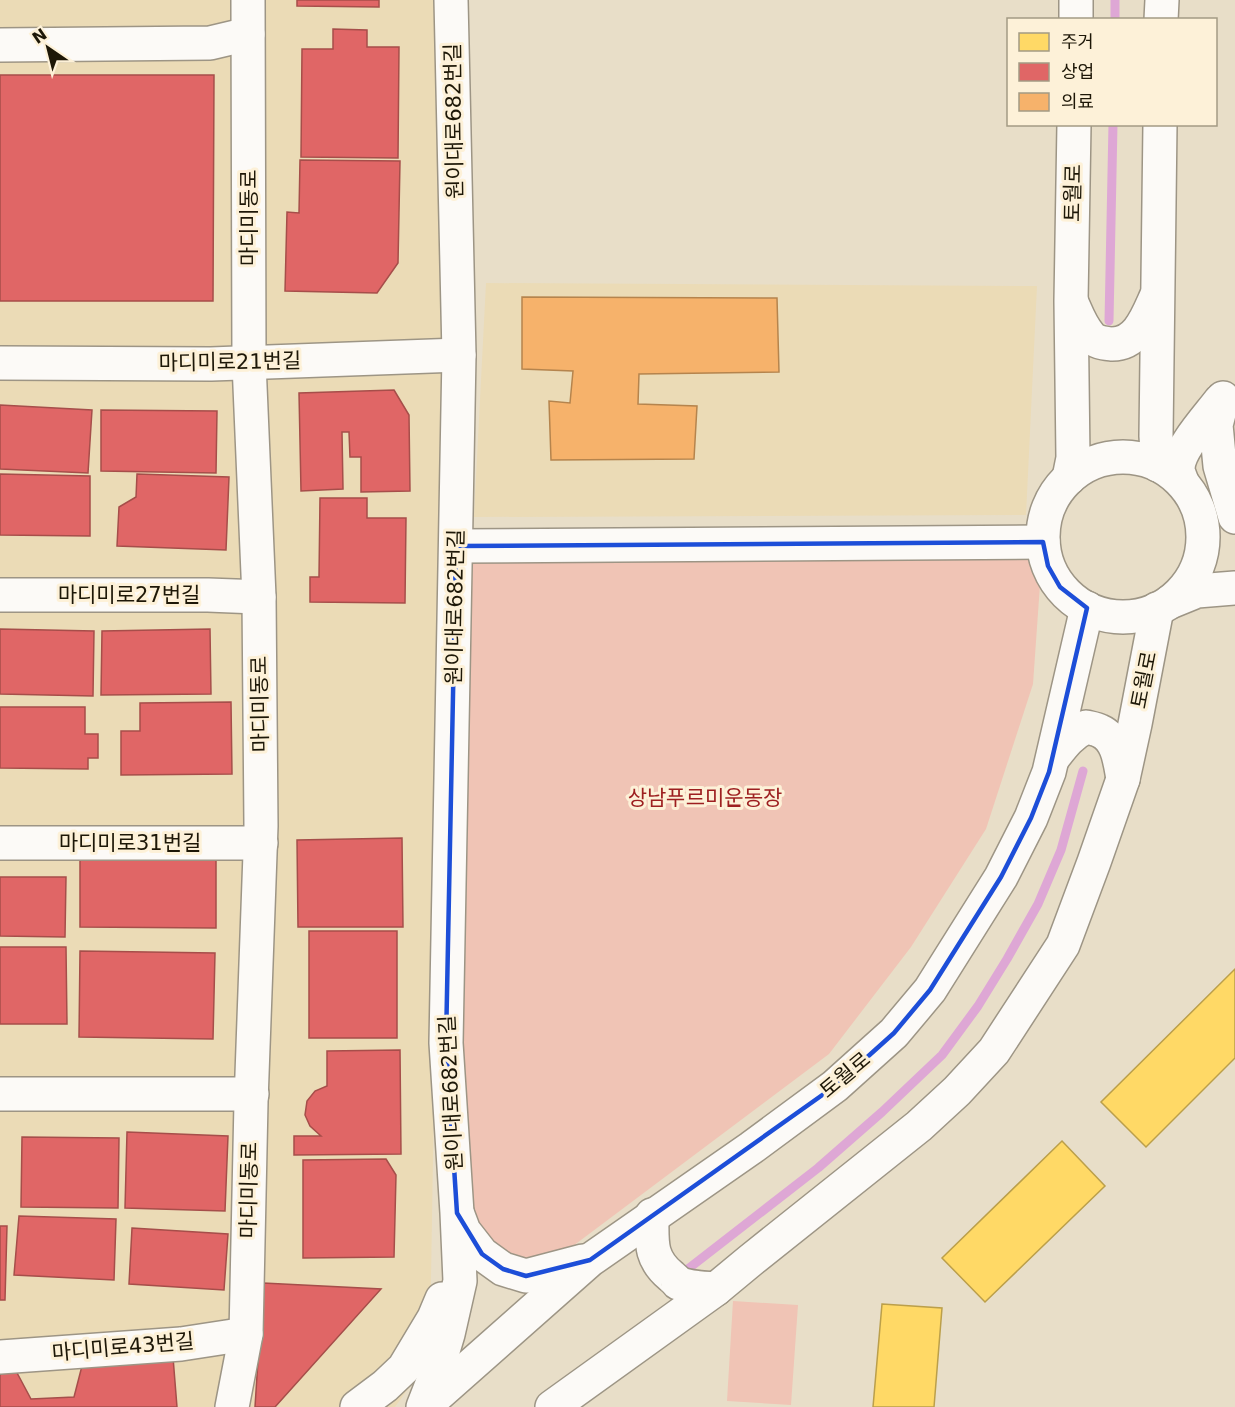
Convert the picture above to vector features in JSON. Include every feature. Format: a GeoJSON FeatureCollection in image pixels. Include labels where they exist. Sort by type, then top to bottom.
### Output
{"type":"FeatureCollection","features":[{"type":"Feature","properties":{"kind":"street","name":"마디미동로"},"geometry":{"type":"LineString","coordinates":[[232,1407],[246,1334],[261,843],[259,597],[249,363],[248,0]]}},
{"type":"Feature","properties":{"kind":"street","name":"원이대로682번길"},"geometry":{"type":"LineString","coordinates":[[424,1407],[437,1371],[460,1281],[447,1043],[459,355],[451,0]]}},
{"type":"Feature","properties":{"kind":"street"},"geometry":{"type":"LineString","coordinates":[[1076,0],[1076,18]]}},
{"type":"Feature","properties":{"kind":"street"},"geometry":{"type":"LineString","coordinates":[[1161,0],[1161,18]]}},
{"type":"Feature","properties":{"kind":"street"},"geometry":{"type":"LineString","coordinates":[[0,45],[210,43],[248,34]]}},
{"type":"Feature","properties":{"kind":"street","name":"토월로"},"geometry":{"type":"LineString","coordinates":[[1070,478],[1073,458],[1071,301],[1074,126]]}},
{"type":"Feature","properties":{"kind":"street"},"geometry":{"type":"LineString","coordinates":[[1160,126],[1156,436],[1170,474]]}},
{"type":"Feature","properties":{"kind":"street"},"geometry":{"type":"LineString","coordinates":[[1071,301],[1091,337],[1102,343],[1117,344],[1135,335],[1147,318],[1158,291]]}},
{"type":"Feature","properties":{"kind":"street","name":"마디미로21번길"},"geometry":{"type":"LineString","coordinates":[[0,363],[211,364],[459,355]]}},
{"type":"Feature","properties":{"kind":"street"},"geometry":{"type":"LineString","coordinates":[[1157,387],[1174,405],[1188,411],[1203,409],[1229,389]]}},
{"type":"Feature","properties":{"kind":"street"},"geometry":{"type":"LineString","coordinates":[[1170,474],[1178,470],[1180,455],[1229,389]]}},
{"type":"Feature","properties":{"kind":"street"},"geometry":{"type":"LineString","coordinates":[[1229,389],[1216,425],[1220,466],[1235,518]]}},
{"type":"Feature","properties":{"kind":"street"},"geometry":{"type":"LineString","coordinates":[[1163,606],[1187,586],[1199,564],[1204,540],[1201,514],[1190,490],[1147,459],[1121,456],[1096,461],[1073,474],[1056,493],[1045,516],[1043,542],[1048,566],[1060,587],[1078,603],[1100,614],[1124,617],[1148,613],[1197,591],[1235,588]]}},
{"type":"Feature","properties":{"kind":"street"},"geometry":{"type":"LineString","coordinates":[[1201,514],[1235,538]]}},
{"type":"Feature","properties":{"kind":"street"},"geometry":{"type":"LineString","coordinates":[[456,546],[1043,542]]}},
{"type":"Feature","properties":{"kind":"street","name":"마디미로27번길"},"geometry":{"type":"LineString","coordinates":[[0,595],[259,597]]}},
{"type":"Feature","properties":{"kind":"street","name":"토월로"},"geometry":{"type":"LineString","coordinates":[[552,1407],[716,1289],[919,1126],[957,1091],[993,1051],[1063,945],[1123,779],[1163,606]]}},
{"type":"Feature","properties":{"kind":"street","name":"토월로"},"geometry":{"type":"LineString","coordinates":[[424,1407],[590,1260],[751,1148],[835,1086],[894,1032],[930,990],[1001,877],[1031,818],[1053,758],[1087,608]]}},
{"type":"Feature","properties":{"kind":"street"},"geometry":{"type":"LineString","coordinates":[[1053,758],[1064,742],[1075,732],[1086,727],[1102,732],[1113,742],[1123,779]]}},
{"type":"Feature","properties":{"kind":"street","name":"마디미로31번길"},"geometry":{"type":"LineString","coordinates":[[0,843],[261,843]]}},
{"type":"Feature","properties":{"kind":"street"},"geometry":{"type":"LineString","coordinates":[[0,1094],[252,1094]]}},
{"type":"Feature","properties":{"kind":"street"},"geometry":{"type":"LineString","coordinates":[[457,1213],[464,1231],[482,1254],[503,1269],[526,1276],[590,1260]]}},
{"type":"Feature","properties":{"kind":"street"},"geometry":{"type":"LineString","coordinates":[[652,1215],[654,1255],[662,1269],[678,1282],[716,1289]]}},
{"type":"Feature","properties":{"kind":"street"},"geometry":{"type":"LineString","coordinates":[[357,1407],[404,1368],[435,1318],[445,1294],[459,1246]]}},
{"type":"Feature","properties":{"kind":"street","name":"마디미로43번길"},"geometry":{"type":"LineString","coordinates":[[0,1357],[181,1344],[246,1334]]}},
{"type":"Feature","properties":{"kind":"highlighted area"},"geometry":{"type":"Polygon","coordinates":[[[1043,542],[1048,566],[1060,587],[1087,608],[1049,772],[1031,818],[1001,877],[930,990],[894,1033],[835,1086],[590,1260],[526,1276],[503,1269],[482,1254],[457,1213],[446,1043],[456,546],[1043,542]]]}},
{"type":"Feature","properties":{"kind":"shaded area"},"geometry":{"type":"Polygon","coordinates":[[[0,0],[439,0],[446,372],[430,1340],[425,1365],[395,1407],[0,1407],[0,0]]]}},
{"type":"Feature","properties":{"kind":"shaded area"},"geometry":{"type":"Polygon","coordinates":[[[486,283],[1037,286],[1026,515],[474,517],[486,283]]]}},
{"type":"Feature","properties":{"kind":"green space","name":"상남푸르미운동장"},"geometry":{"type":"Polygon","coordinates":[[[1043,542],[1033,684],[986,829],[911,947],[829,1054],[565,1252],[522,1261],[492,1253],[464,1215],[456,546],[1043,542]]]}},
{"type":"Feature","properties":{"kind":"green space"},"geometry":{"type":"Polygon","coordinates":[[[733,1301],[798,1305],[791,1405],[727,1401],[733,1301]]]}},
{"type":"Feature","properties":{"kind":"building: 주거"},"geometry":{"type":"Polygon","coordinates":[[[1235,969],[1235,1058],[1146,1147],[1101,1102],[1235,969]]]}},
{"type":"Feature","properties":{"kind":"building: 주거"},"geometry":{"type":"Polygon","coordinates":[[[1062,1141],[1105,1186],[985,1302],[942,1258],[1062,1141]]]}},
{"type":"Feature","properties":{"kind":"building: 주거"},"geometry":{"type":"Polygon","coordinates":[[[882,1304],[942,1308],[934,1407],[873,1407],[882,1304]]]}},
{"type":"Feature","properties":{"kind":"building: 상업"},"geometry":{"type":"Polygon","coordinates":[[[297,0],[379,0],[379,7],[297,6],[297,0]]]}},
{"type":"Feature","properties":{"kind":"building: 상업"},"geometry":{"type":"Polygon","coordinates":[[[333,29],[367,30],[367,47],[399,47],[398,158],[301,157],[302,49],[333,49],[333,29]]]}},
{"type":"Feature","properties":{"kind":"building: 상업"},"geometry":{"type":"Polygon","coordinates":[[[0,75],[214,75],[213,301],[0,301],[0,75]]]}},
{"type":"Feature","properties":{"kind":"building: 상업"},"geometry":{"type":"Polygon","coordinates":[[[300,160],[400,161],[398,263],[377,293],[285,291],[287,212],[299,213],[300,160]]]}},
{"type":"Feature","properties":{"kind":"building: 상업"},"geometry":{"type":"Polygon","coordinates":[[[394,390],[409,415],[410,491],[361,492],[361,457],[350,457],[349,432],[342,432],[343,489],[301,491],[299,393],[394,390]]]}},
{"type":"Feature","properties":{"kind":"building: 상업"},"geometry":{"type":"Polygon","coordinates":[[[0,405],[92,410],[88,473],[0,469],[0,405]]]}},
{"type":"Feature","properties":{"kind":"building: 상업"},"geometry":{"type":"Polygon","coordinates":[[[101,410],[217,411],[216,473],[101,471],[101,410]]]}},
{"type":"Feature","properties":{"kind":"building: 상업"},"geometry":{"type":"Polygon","coordinates":[[[0,474],[90,476],[90,536],[0,535],[0,474]]]}},
{"type":"Feature","properties":{"kind":"building: 상업"},"geometry":{"type":"Polygon","coordinates":[[[137,474],[229,477],[226,550],[117,546],[119,507],[136,497],[137,474]]]}},
{"type":"Feature","properties":{"kind":"building: 상업"},"geometry":{"type":"Polygon","coordinates":[[[320,498],[367,498],[367,518],[406,518],[405,603],[310,602],[310,577],[319,577],[320,498]]]}},
{"type":"Feature","properties":{"kind":"building: 상업"},"geometry":{"type":"Polygon","coordinates":[[[0,629],[94,631],[93,696],[0,694],[0,629]]]}},
{"type":"Feature","properties":{"kind":"building: 상업"},"geometry":{"type":"Polygon","coordinates":[[[210,629],[211,694],[101,695],[102,631],[210,629]]]}},
{"type":"Feature","properties":{"kind":"building: 상업"},"geometry":{"type":"Polygon","coordinates":[[[231,702],[232,774],[121,775],[121,731],[140,731],[140,703],[231,702]]]}},
{"type":"Feature","properties":{"kind":"building: 상업"},"geometry":{"type":"Polygon","coordinates":[[[0,707],[85,707],[85,734],[98,734],[98,758],[88,758],[88,769],[0,768],[0,707]]]}},
{"type":"Feature","properties":{"kind":"building: 상업"},"geometry":{"type":"Polygon","coordinates":[[[402,838],[403,927],[298,927],[297,840],[402,838]]]}},
{"type":"Feature","properties":{"kind":"building: 상업"},"geometry":{"type":"Polygon","coordinates":[[[80,858],[216,859],[216,928],[80,927],[80,858]]]}},
{"type":"Feature","properties":{"kind":"building: 상업"},"geometry":{"type":"Polygon","coordinates":[[[0,877],[66,877],[65,937],[0,936],[0,877]]]}},
{"type":"Feature","properties":{"kind":"building: 상업"},"geometry":{"type":"Polygon","coordinates":[[[309,931],[397,931],[397,1038],[309,1038],[309,931]]]}},
{"type":"Feature","properties":{"kind":"building: 상업"},"geometry":{"type":"Polygon","coordinates":[[[0,947],[66,947],[67,1024],[0,1024],[0,947]]]}},
{"type":"Feature","properties":{"kind":"building: 상업"},"geometry":{"type":"Polygon","coordinates":[[[80,951],[215,953],[213,1039],[79,1037],[80,951]]]}},
{"type":"Feature","properties":{"kind":"building: 상업"},"geometry":{"type":"Polygon","coordinates":[[[400,1050],[401,1154],[294,1155],[294,1136],[321,1136],[310,1126],[305,1115],[307,1101],[315,1091],[327,1086],[327,1051],[400,1050]]]}},
{"type":"Feature","properties":{"kind":"building: 상업"},"geometry":{"type":"Polygon","coordinates":[[[127,1132],[228,1136],[225,1211],[125,1208],[127,1132]]]}},
{"type":"Feature","properties":{"kind":"building: 상업"},"geometry":{"type":"Polygon","coordinates":[[[22,1137],[119,1138],[118,1208],[21,1207],[22,1137]]]}},
{"type":"Feature","properties":{"kind":"building: 상업"},"geometry":{"type":"Polygon","coordinates":[[[386,1159],[396,1175],[394,1257],[303,1258],[303,1160],[386,1159]]]}},
{"type":"Feature","properties":{"kind":"building: 상업"},"geometry":{"type":"Polygon","coordinates":[[[19,1216],[116,1219],[114,1280],[14,1275],[19,1216]]]}},
{"type":"Feature","properties":{"kind":"building: 상업"},"geometry":{"type":"Polygon","coordinates":[[[0,1226],[7,1226],[5,1300],[0,1300],[0,1226]]]}},
{"type":"Feature","properties":{"kind":"building: 상업"},"geometry":{"type":"Polygon","coordinates":[[[132,1228],[228,1234],[224,1290],[129,1284],[132,1228]]]}},
{"type":"Feature","properties":{"kind":"building: 상업"},"geometry":{"type":"Polygon","coordinates":[[[263,1283],[381,1289],[275,1407],[255,1407],[263,1283]]]}},
{"type":"Feature","properties":{"kind":"building: 상업"},"geometry":{"type":"Polygon","coordinates":[[[173,1357],[177,1407],[0,1407],[0,1372],[16,1371],[31,1399],[74,1397],[83,1362],[173,1357]]]}},
{"type":"Feature","properties":{"kind":"building: 의료"},"geometry":{"type":"Polygon","coordinates":[[[522,297],[777,298],[779,372],[639,374],[638,404],[697,406],[694,459],[551,460],[549,401],[570,403],[573,371],[522,369],[522,297]]]}},
{"type":"Feature","properties":{"kind":"waterway"},"geometry":{"type":"LineString","coordinates":[[1115,0],[1115,18]]}},
{"type":"Feature","properties":{"kind":"waterway"},"geometry":{"type":"LineString","coordinates":[[1109,321],[1113,126]]}},
{"type":"Feature","properties":{"kind":"waterway"},"geometry":{"type":"LineString","coordinates":[[684,1272],[818,1168],[942,1055],[978,1006],[1038,904],[1061,850],[1083,771]]}}]}
